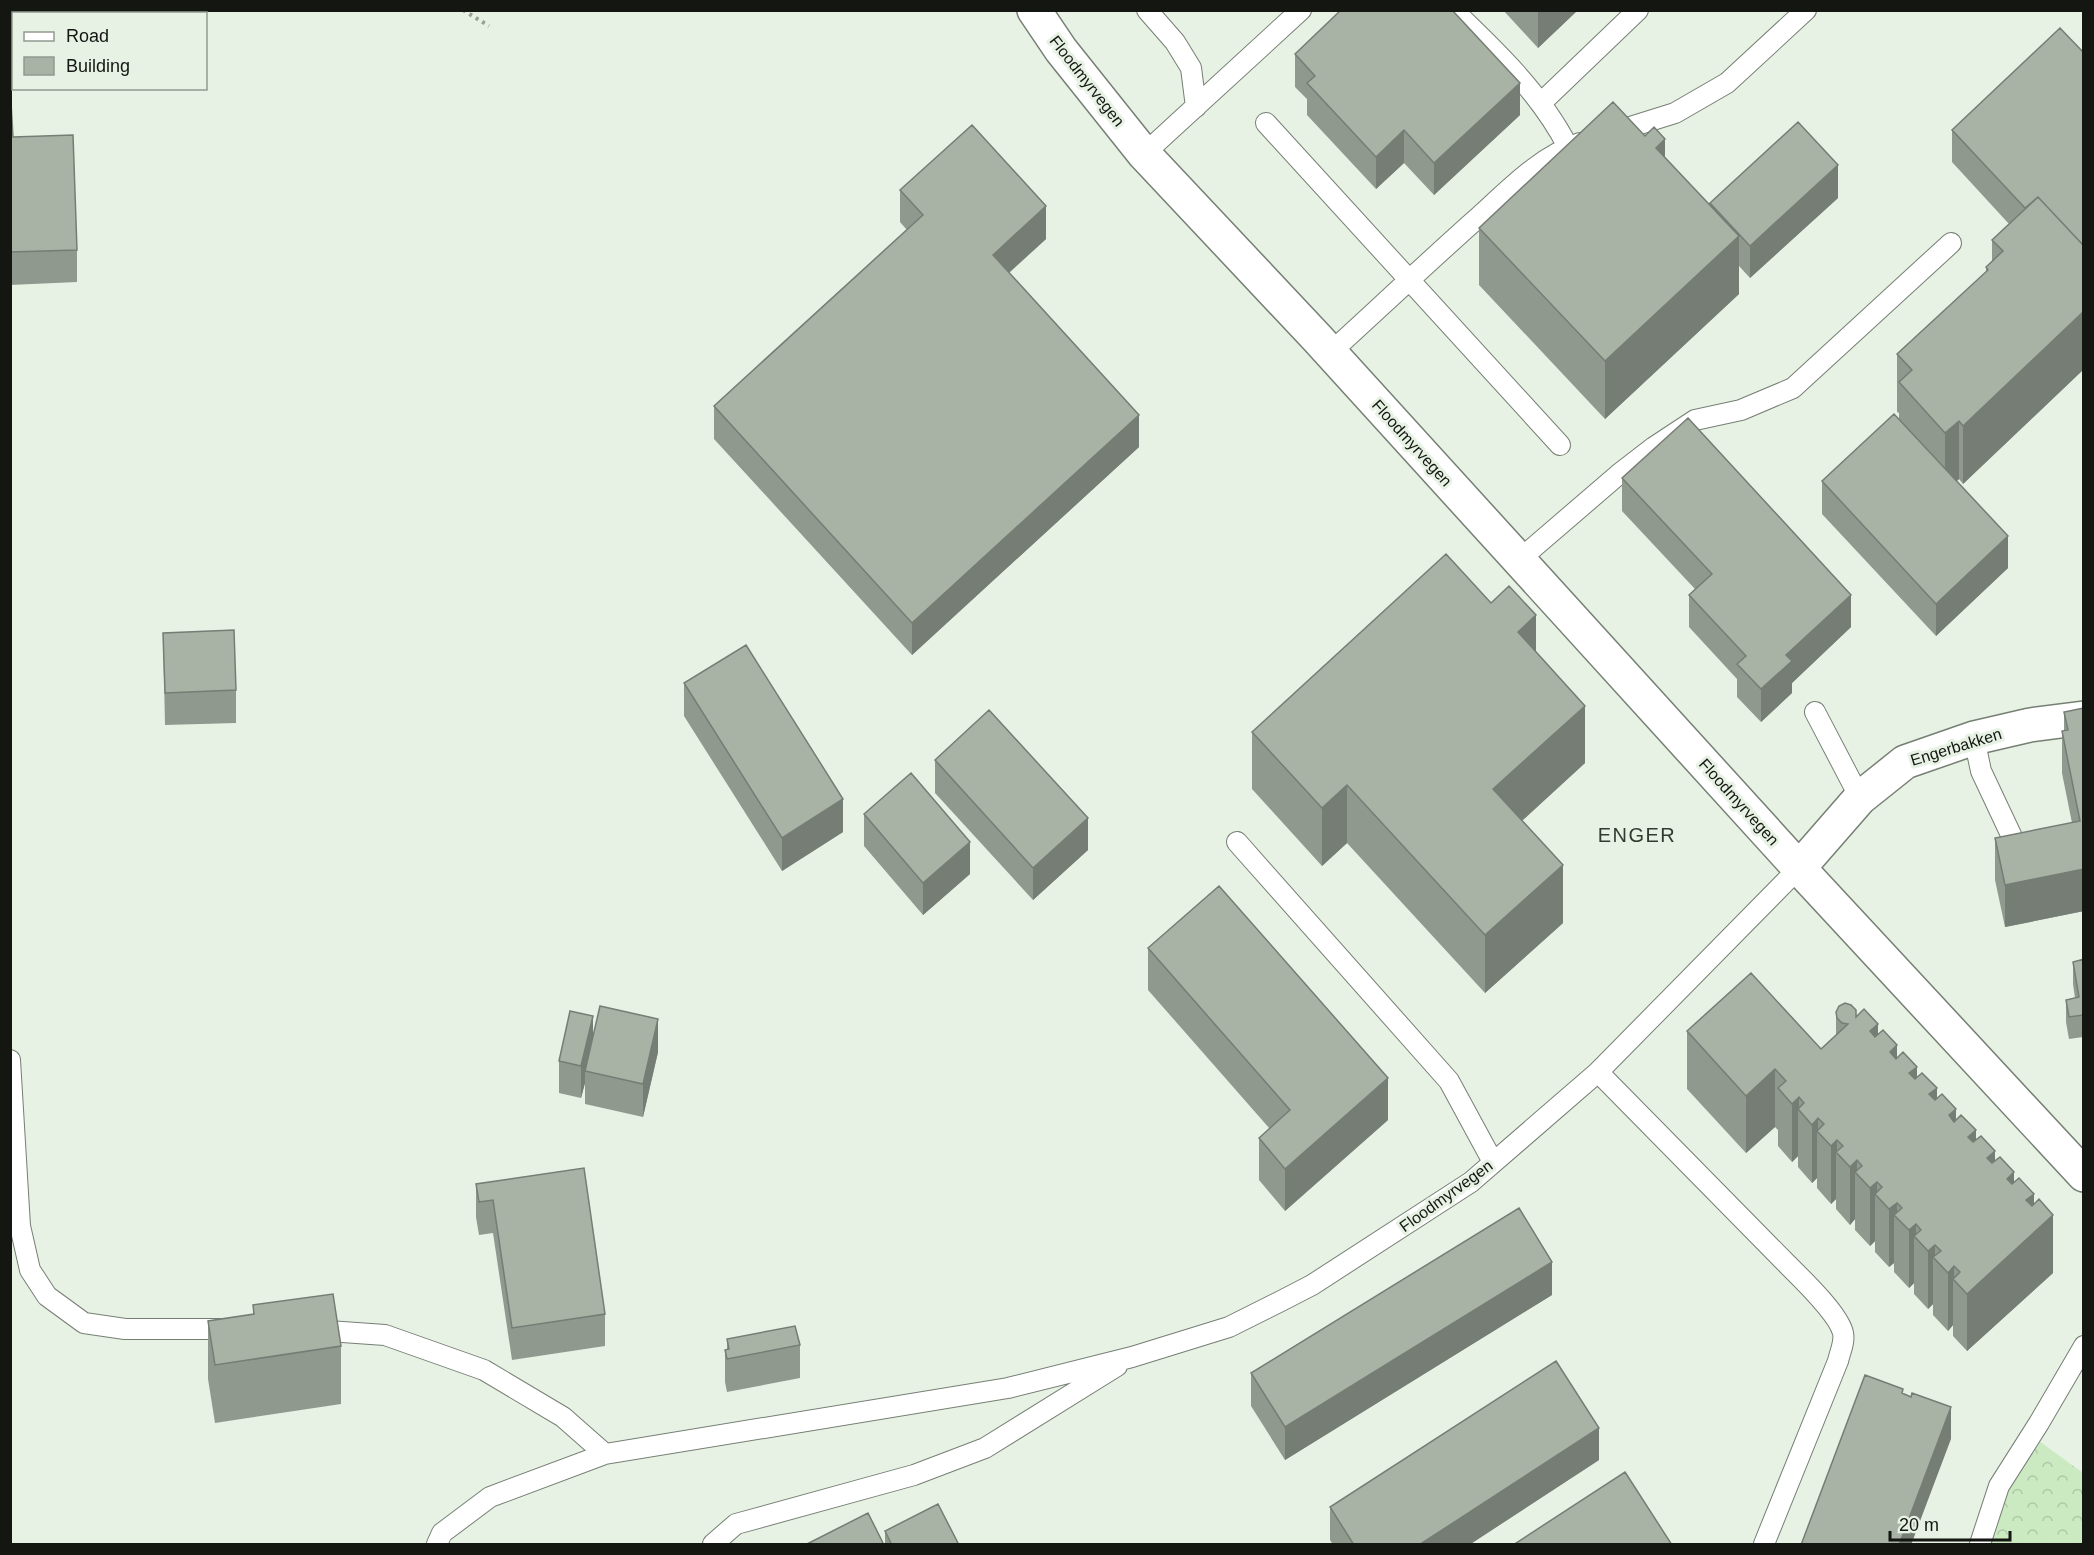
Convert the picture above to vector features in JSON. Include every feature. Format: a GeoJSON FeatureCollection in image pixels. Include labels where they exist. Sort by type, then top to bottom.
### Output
{"type":"FeatureCollection","features":[{"type":"Feature","properties":{"kind":"street","name":"Floodmyrvegen"},"geometry":{"type":"LineString","coordinates":[[1034,10],[1061,50],[1144,153],[1330,353],[1799,868],[2084,1175]]}},
{"type":"Feature","properties":{"kind":"street","name":"Engerbakken"},"geometry":{"type":"LineString","coordinates":[[1799,868],[1860,798],[1905,762],[1974,738],[2030,725],[2084,717]]}},
{"type":"Feature","properties":{"kind":"lane"},"geometry":{"type":"LineString","coordinates":[[1147,10],[1175,42],[1191,68],[1196,107]]}},
{"type":"Feature","properties":{"kind":"lane"},"geometry":{"type":"LineString","coordinates":[[1144,153],[1301,10]]}},
{"type":"Feature","properties":{"kind":"lane"},"geometry":{"type":"LineString","coordinates":[[1453,10],[1485,41],[1541,104],[1556,122],[1568,147]]}},
{"type":"Feature","properties":{"kind":"lane"},"geometry":{"type":"LineString","coordinates":[[1541,104],[1638,10]]}},
{"type":"Feature","properties":{"kind":"lane"},"geometry":{"type":"LineString","coordinates":[[1330,353],[1530,171],[1568,147],[1675,113],[1727,83],[1806,10]]}},
{"type":"Feature","properties":{"kind":"lane"},"geometry":{"type":"LineString","coordinates":[[1266,123],[1560,445]]}},
{"type":"Feature","properties":{"kind":"lane"},"geometry":{"type":"LineString","coordinates":[[1519,560],[1619,474],[1695,420],[1741,410],[1793,388],[1951,243]]}},
{"type":"Feature","properties":{"kind":"lane"},"geometry":{"type":"LineString","coordinates":[[1815,712],[1860,798]]}},
{"type":"Feature","properties":{"kind":"lane"},"geometry":{"type":"LineString","coordinates":[[1974,738],[1981,771],[2020,856]]}},
{"type":"Feature","properties":{"kind":"lane"},"geometry":{"type":"LineString","coordinates":[[1237,842],[1449,1081],[1493,1162]]}},
{"type":"Feature","properties":{"kind":"lane","name":"Floodmyrvegen"},"geometry":{"type":"LineString","coordinates":[[437,1545],[442,1533],[490,1497],[605,1454],[1008,1388],[1132,1357],[1229,1327],[1312,1286],[1471,1182],[1598,1072],[1799,868]]}},
{"type":"Feature","properties":{"kind":"lane"},"geometry":{"type":"LineString","coordinates":[[10,1060],[20,1226],[30,1270],[47,1296],[84,1323],[125,1329],[253,1329]]}},
{"type":"Feature","properties":{"kind":"lane"},"geometry":{"type":"LineString","coordinates":[[1598,1072],[1794,1271],[1839,1323],[1843,1333],[1838,1361],[1764,1545]]}},
{"type":"Feature","properties":{"kind":"lane"},"geometry":{"type":"LineString","coordinates":[[300,1330],[385,1335],[484,1370],[564,1418],[605,1454]]}},
{"type":"Feature","properties":{"kind":"lane"},"geometry":{"type":"LineString","coordinates":[[1980,1545],[1999,1486],[2084,1346]]}},
{"type":"Feature","properties":{"kind":"lane"},"geometry":{"type":"LineString","coordinates":[[713,1545],[736,1524],[914,1474],[985,1448],[1132,1357]]}},
{"type":"Feature","properties":{"kind":"path"},"geometry":{"type":"LineString","coordinates":[[463,10],[489,26]]}},
{"type":"Feature","properties":{"kind":"green space"},"geometry":{"type":"Polygon","coordinates":[[[2039,1441],[2083,1473],[2083,1544],[1980,1544],[1987,1524],[2039,1441]]]}},
{"type":"Feature","properties":{"kind":"building"},"geometry":{"type":"Polygon","coordinates":[[[1341,10],[1452,10],[1520,83],[1434,163],[1404,130],[1376,157],[1307,83],[1315,76],[1295,54],[1341,10]]]}},
{"type":"Feature","properties":{"kind":"building"},"geometry":{"type":"Polygon","coordinates":[[[2060,28],[2084,53],[2084,246],[2038,197],[2025,208],[1952,130],[2060,28]]]}},
{"type":"Feature","properties":{"kind":"building"},"geometry":{"type":"Polygon","coordinates":[[[10,85],[13,137],[73,135],[77,250],[10,252],[10,85]]]}},
{"type":"Feature","properties":{"kind":"building"},"geometry":{"type":"Polygon","coordinates":[[[1613,102],[1645,136],[1654,127],[1665,139],[1656,148],[1739,236],[1605,361],[1479,228],[1613,102]]]}},
{"type":"Feature","properties":{"kind":"building"},"geometry":{"type":"Polygon","coordinates":[[[1798,122],[1838,165],[1750,246],[1710,203],[1798,122]]]}},
{"type":"Feature","properties":{"kind":"building"},"geometry":{"type":"Polygon","coordinates":[[[972,125],[1046,206],[993,255],[1139,415],[912,623],[714,406],[923,215],[900,190],[972,125]]]}},
{"type":"Feature","properties":{"kind":"building"},"geometry":{"type":"Polygon","coordinates":[[[2038,197],[2084,246],[2084,311],[1963,426],[1959,421],[1945,433],[1899,382],[1912,370],[1897,354],[1988,270],[1986,267],[2003,251],[1992,240],[2038,197]]]}},
{"type":"Feature","properties":{"kind":"building"},"geometry":{"type":"Polygon","coordinates":[[[1894,414],[2008,536],[1936,604],[1822,481],[1894,414]]]}},
{"type":"Feature","properties":{"kind":"building"},"geometry":{"type":"Polygon","coordinates":[[[1688,418],[1851,595],[1786,655],[1792,661],[1761,689],[1737,664],[1746,656],[1689,595],[1712,574],[1622,478],[1688,418]]]}},
{"type":"Feature","properties":{"kind":"building"},"geometry":{"type":"Polygon","coordinates":[[[1446,554],[1491,603],[1509,586],[1536,615],[1518,632],[1585,706],[1493,789],[1563,865],[1485,935],[1347,785],[1322,808],[1252,732],[1446,554]]]}},
{"type":"Feature","properties":{"kind":"building"},"geometry":{"type":"Polygon","coordinates":[[[234,630],[236,690],[165,693],[163,633],[234,630]]]}},
{"type":"Feature","properties":{"kind":"building"},"geometry":{"type":"Polygon","coordinates":[[[746,645],[843,799],[782,838],[684,683],[746,645]]]}},
{"type":"Feature","properties":{"kind":"building"},"geometry":{"type":"Polygon","coordinates":[[[2084,708],[2084,869],[2005,885],[1995,838],[2080,821],[2062,731],[2068,730],[2064,712],[2084,708]]]}},
{"type":"Feature","properties":{"kind":"building"},"geometry":{"type":"Polygon","coordinates":[[[989,710],[1088,818],[1033,868],[935,760],[989,710]]]}},
{"type":"Feature","properties":{"kind":"building"},"geometry":{"type":"Polygon","coordinates":[[[911,773],[970,842],[923,883],[864,814],[911,773]]]}},
{"type":"Feature","properties":{"kind":"building"},"geometry":{"type":"Polygon","coordinates":[[[1219,886],[1388,1078],[1285,1169],[1259,1138],[1290,1110],[1148,948],[1219,886]]]}},
{"type":"Feature","properties":{"kind":"building"},"geometry":{"type":"Polygon","coordinates":[[[2084,959],[2084,1018],[2083,1015],[2069,1017],[2066,1000],[2079,997],[2073,962],[2084,959]]]}},
{"type":"Feature","properties":{"kind":"building"},"geometry":{"type":"Polygon","coordinates":[[[1751,973],[1821,1049],[1848,1024],[1842,1023],[1837,1018],[1836,1012],[1839,1006],[1845,1003],[1851,1005],[1856,1010],[1856,1017],[1864,1009],[1878,1024],[1870,1031],[1875,1037],[1883,1030],[1897,1045],[1890,1052],[1896,1059],[1903,1052],[1917,1067],[1909,1073],[1915,1079],[1922,1073],[1937,1088],[1929,1094],[1935,1100],[1942,1094],[1956,1109],[1949,1115],[1954,1122],[1961,1115],[1976,1130],[1968,1137],[1973,1142],[1981,1136],[1995,1151],[1987,1158],[1992,1163],[2000,1157],[2014,1172],[2007,1179],[2012,1184],[2019,1178],[2034,1194],[2026,1200],[2032,1206],[2039,1199],[2053,1215],[1967,1294],[1953,1279],[1960,1272],[1954,1266],[1948,1273],[1933,1257],[1941,1251],[1935,1245],[1928,1251],[1914,1236],[1921,1230],[1916,1224],[1909,1230],[1894,1215],[1902,1208],[1897,1203],[1889,1209],[1875,1194],[1882,1187],[1877,1182],[1870,1188],[1855,1172],[1862,1166],[1857,1160],[1850,1167],[1836,1152],[1843,1146],[1837,1140],[1831,1146],[1817,1131],[1824,1124],[1818,1118],[1812,1125],[1798,1109],[1804,1103],[1799,1097],[1792,1104],[1778,1088],[1786,1081],[1775,1069],[1746,1096],[1687,1031],[1751,973]]]}},
{"type":"Feature","properties":{"kind":"building"},"geometry":{"type":"Polygon","coordinates":[[[600,1006],[658,1019],[643,1084],[585,1071],[600,1006]]]}},
{"type":"Feature","properties":{"kind":"building"},"geometry":{"type":"Polygon","coordinates":[[[570,1011],[593,1016],[581,1066],[559,1061],[570,1011]]]}},
{"type":"Feature","properties":{"kind":"building"},"geometry":{"type":"Polygon","coordinates":[[[584,1168],[605,1314],[512,1328],[493,1200],[479,1202],[476,1184],[584,1168]]]}},
{"type":"Feature","properties":{"kind":"building"},"geometry":{"type":"Polygon","coordinates":[[[1519,1208],[1552,1262],[1285,1427],[1251,1373],[1519,1208]]]}},
{"type":"Feature","properties":{"kind":"building"},"geometry":{"type":"Polygon","coordinates":[[[333,1294],[341,1346],[215,1365],[208,1321],[254,1314],[253,1305],[333,1294]]]}},
{"type":"Feature","properties":{"kind":"building"},"geometry":{"type":"Polygon","coordinates":[[[795,1326],[800,1345],[727,1359],[725,1350],[729,1349],[727,1339],[795,1326]]]}},
{"type":"Feature","properties":{"kind":"building"},"geometry":{"type":"Polygon","coordinates":[[[1556,1361],[1599,1428],[1419,1545],[1354,1545],[1330,1507],[1556,1361]]]}},
{"type":"Feature","properties":{"kind":"building"},"geometry":{"type":"Polygon","coordinates":[[[1865,1375],[1903,1389],[1902,1393],[1911,1397],[1912,1393],[1951,1407],[1899,1545],[1801,1545],[1865,1375]]]}},
{"type":"Feature","properties":{"kind":"building"},"geometry":{"type":"Polygon","coordinates":[[[1625,1472],[1672,1545],[1513,1545],[1625,1472]]]}},
{"type":"Feature","properties":{"kind":"building"},"geometry":{"type":"Polygon","coordinates":[[[938,1504],[959,1545],[892,1545],[885,1531],[938,1504]]]}},
{"type":"Feature","properties":{"kind":"building"},"geometry":{"type":"Polygon","coordinates":[[[868,1513],[884,1545],[807,1544],[868,1513]]]}},
{"type":"Feature","properties":{"kind":"district","name":"ENGER"},"geometry":{"type":"Point","coordinates":[1637,835]}}]}
